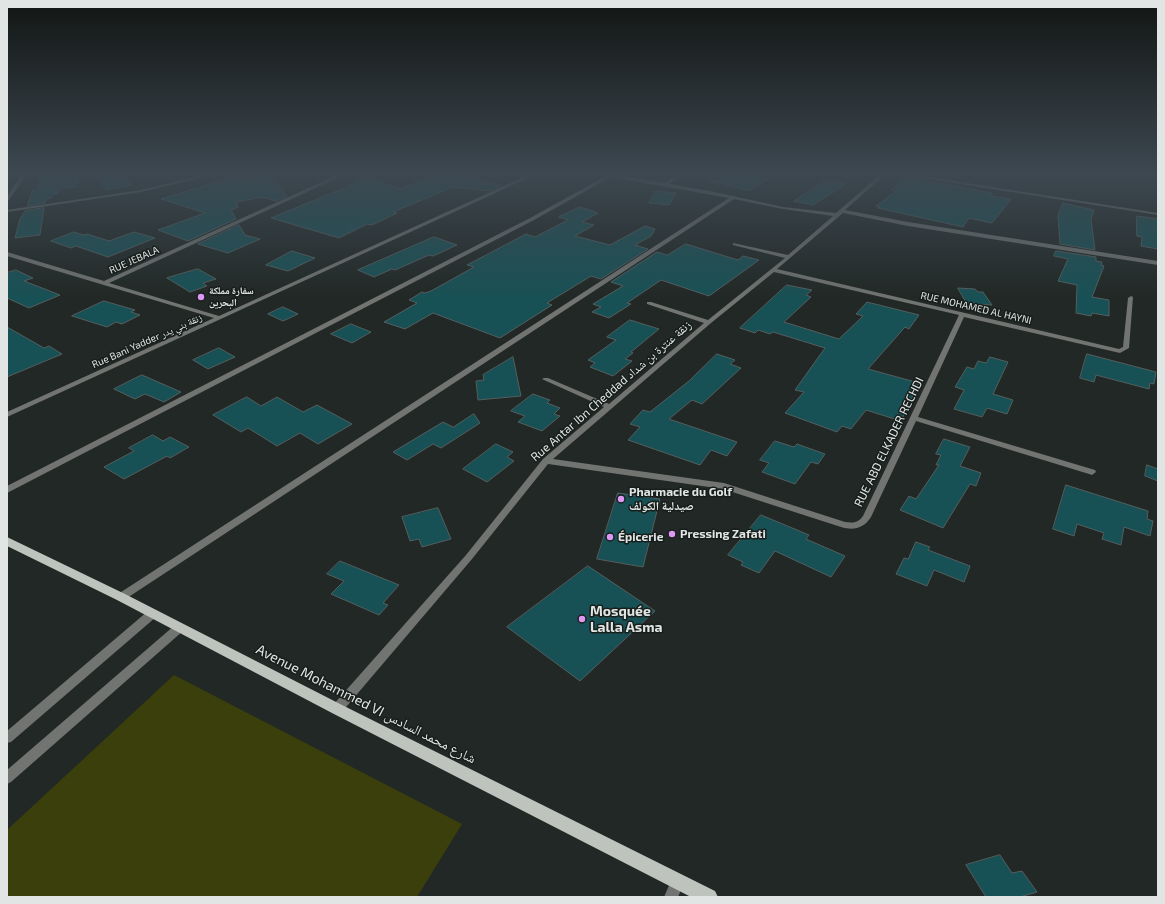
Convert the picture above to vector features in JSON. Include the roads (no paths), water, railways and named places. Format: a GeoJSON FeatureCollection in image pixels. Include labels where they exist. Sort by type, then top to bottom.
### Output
{"type":"FeatureCollection","features":[{"type":"Feature","properties":{"kind":"main road","name":"Avenue Mohammed VI شارع محمد السادس"},"geometry":{"type":"LineString","coordinates":[[7,541],[121,597],[337,709],[709,897]]}},
{"type":"Feature","properties":{"kind":"street","name":"RUE JEBALA"},"geometry":{"type":"LineString","coordinates":[[106,282],[251,216]]}},
{"type":"Feature","properties":{"kind":"street","name":"Rue Bani Yadder زنقة بني يدر"},"geometry":{"type":"LineString","coordinates":[[7,415],[443,216]]}},
{"type":"Feature","properties":{"kind":"street"},"geometry":{"type":"LineString","coordinates":[[7,490],[537,216]]}},
{"type":"Feature","properties":{"kind":"street"},"geometry":{"type":"LineString","coordinates":[[121,597],[704,216]]}},
{"type":"Feature","properties":{"kind":"street","name":"Rue Antar Ibn Cheddad زنقة عنترة بن شداد"},"geometry":{"type":"LineString","coordinates":[[337,709],[469,557],[528,481],[546,461],[709,322],[789,257],[835,216]]}},
{"type":"Feature","properties":{"kind":"street"},"geometry":{"type":"LineString","coordinates":[[859,216],[1158,263]]}},
{"type":"Feature","properties":{"kind":"street"},"geometry":{"type":"LineString","coordinates":[[735,244],[789,257]]}},
{"type":"Feature","properties":{"kind":"street"},"geometry":{"type":"LineString","coordinates":[[7,254],[106,282],[220,318]]}},
{"type":"Feature","properties":{"kind":"street","name":"RUE MOHAMED AL HAYNI"},"geometry":{"type":"LineString","coordinates":[[772,270],[1120,351],[1126,348],[1131,298]]}},
{"type":"Feature","properties":{"kind":"street"},"geometry":{"type":"LineString","coordinates":[[649,303],[709,322]]}},
{"type":"Feature","properties":{"kind":"street","name":"RUE ABD ELKADER RECHDI"},"geometry":{"type":"LineString","coordinates":[[546,461],[724,486],[844,525],[855,526],[864,521],[867,516],[962,315]]}},
{"type":"Feature","properties":{"kind":"street"},"geometry":{"type":"LineString","coordinates":[[546,379],[610,407]]}},
{"type":"Feature","properties":{"kind":"street"},"geometry":{"type":"LineString","coordinates":[[914,418],[1092,472]]}},
{"type":"Feature","properties":{"kind":"street"},"geometry":{"type":"LineString","coordinates":[[7,738],[152,614]]}},
{"type":"Feature","properties":{"kind":"street"},"geometry":{"type":"LineString","coordinates":[[7,778],[179,628]]}},
{"type":"Feature","properties":{"kind":"street"},"geometry":{"type":"LineString","coordinates":[[671,897],[678,881]]}},
{"type":"Feature","properties":{"kind":"place","name":"سفارة مملكة البحرين"},"geometry":{"type":"Point","coordinates":[201,297]}},
{"type":"Feature","properties":{"kind":"place","name":"Pharmacie du Golf صيدلية الكولف"},"geometry":{"type":"Point","coordinates":[621,499]}},
{"type":"Feature","properties":{"kind":"place","name":"Pressing Zafati"},"geometry":{"type":"Point","coordinates":[672,534]}},
{"type":"Feature","properties":{"kind":"place","name":"Épicerie"},"geometry":{"type":"Point","coordinates":[610,537]}},
{"type":"Feature","properties":{"kind":"place","name":"Mosquée Lalla Asma"},"geometry":{"type":"Point","coordinates":[582,619]}}]}
